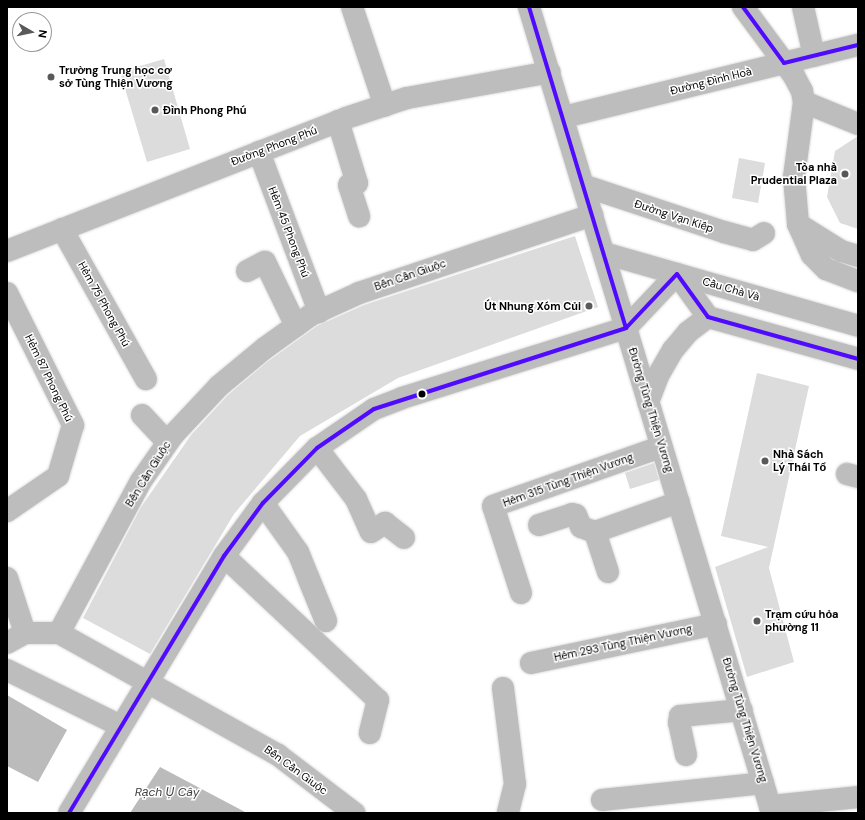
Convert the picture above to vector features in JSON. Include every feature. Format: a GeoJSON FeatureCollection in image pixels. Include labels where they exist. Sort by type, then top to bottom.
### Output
{"type":"FeatureCollection","features":[{"type":"Feature","properties":{"kind":"street"},"geometry":{"type":"LineString","coordinates":[[352,7],[385,106]]}},
{"type":"Feature","properties":{"kind":"street","name":"Đường Tùng Thiện Vương"},"geometry":{"type":"LineString","coordinates":[[529,7],[564,117],[661,447],[679,502],[771,809]]}},
{"type":"Feature","properties":{"kind":"street"},"geometry":{"type":"LineString","coordinates":[[743,7],[794,76],[804,102],[794,177],[798,224],[812,255],[835,274],[858,281]]}},
{"type":"Feature","properties":{"kind":"street"},"geometry":{"type":"LineString","coordinates":[[804,7],[814,56]]}},
{"type":"Feature","properties":{"kind":"street","name":"Đường Đình Hoà"},"geometry":{"type":"LineString","coordinates":[[564,117],[858,45]]}},
{"type":"Feature","properties":{"kind":"street","name":"Đường Phong Phú"},"geometry":{"type":"LineString","coordinates":[[7,251],[338,121],[407,98],[550,72]]}},
{"type":"Feature","properties":{"kind":"street"},"geometry":{"type":"LineString","coordinates":[[804,102],[858,124]]}},
{"type":"Feature","properties":{"kind":"street"},"geometry":{"type":"LineString","coordinates":[[338,121],[356,182],[349,185],[359,216]]}},
{"type":"Feature","properties":{"kind":"street","name":"Hẻm 45 Phong Phú"},"geometry":{"type":"LineString","coordinates":[[259,152],[319,312]]}},
{"type":"Feature","properties":{"kind":"street","name":"Đường Vạn Kiếp"},"geometry":{"type":"LineString","coordinates":[[584,186],[724,232],[754,240],[764,233]]}},
{"type":"Feature","properties":{"kind":"street","name":"Bến Cần Giuộc"},"geometry":{"type":"LineString","coordinates":[[354,813],[278,755],[59,633],[141,481],[168,442],[219,386],[296,326],[319,312],[415,273],[592,215]]}},
{"type":"Feature","properties":{"kind":"street"},"geometry":{"type":"LineString","coordinates":[[798,224],[841,251],[858,256]]}},
{"type":"Feature","properties":{"kind":"street","name":"Hẻm 75 Phong Phú"},"geometry":{"type":"LineString","coordinates":[[62,229],[146,379]]}},
{"type":"Feature","properties":{"kind":"street","name":"Cầu Chà Và"},"geometry":{"type":"LineString","coordinates":[[604,253],[858,326]]}},
{"type":"Feature","properties":{"kind":"street"},"geometry":{"type":"LineString","coordinates":[[247,271],[264,262],[296,326]]}},
{"type":"Feature","properties":{"kind":"street"},"geometry":{"type":"LineString","coordinates":[[70,813],[224,556],[263,503],[317,448],[374,409],[402,398],[626,328],[677,274],[708,317],[858,359]]}},
{"type":"Feature","properties":{"kind":"street","name":"Hẻm 87 Phong Phú"},"geometry":{"type":"LineString","coordinates":[[7,293],[73,425],[58,476],[7,511]]}},
{"type":"Feature","properties":{"kind":"street"},"geometry":{"type":"LineString","coordinates":[[648,402],[659,374],[673,350],[688,332],[708,317]]}},
{"type":"Feature","properties":{"kind":"street"},"geometry":{"type":"LineString","coordinates":[[142,415],[168,442]]}},
{"type":"Feature","properties":{"kind":"street","name":"Hẻm 315 Tùng Thiện Vương"},"geometry":{"type":"LineString","coordinates":[[521,593],[492,506],[661,447]]}},
{"type":"Feature","properties":{"kind":"street"},"geometry":{"type":"LineString","coordinates":[[317,448],[356,499],[371,532],[385,524],[404,538]]}},
{"type":"Feature","properties":{"kind":"street"},"geometry":{"type":"LineString","coordinates":[[540,525],[572,514],[576,515],[581,527],[595,532],[679,502]]}},
{"type":"Feature","properties":{"kind":"street"},"geometry":{"type":"LineString","coordinates":[[263,503],[298,552],[308,577]]}},
{"type":"Feature","properties":{"kind":"street"},"geometry":{"type":"LineString","coordinates":[[595,532],[608,572]]}},
{"type":"Feature","properties":{"kind":"street"},"geometry":{"type":"LineString","coordinates":[[224,556],[378,700],[370,733]]}},
{"type":"Feature","properties":{"kind":"street"},"geometry":{"type":"LineString","coordinates":[[7,578],[16,638],[59,633]]}},
{"type":"Feature","properties":{"kind":"street","name":"Hẻm 293 Tùng Thiện Vương"},"geometry":{"type":"LineString","coordinates":[[531,663],[716,624]]}},
{"type":"Feature","properties":{"kind":"street"},"geometry":{"type":"LineString","coordinates":[[7,670],[116,734]]}},
{"type":"Feature","properties":{"kind":"street"},"geometry":{"type":"LineString","coordinates":[[503,688],[515,784],[509,813]]}},
{"type":"Feature","properties":{"kind":"street"},"geometry":{"type":"LineString","coordinates":[[686,755],[679,723],[680,716],[742,710]]}},
{"type":"Feature","properties":{"kind":"street"},"geometry":{"type":"LineString","coordinates":[[602,800],[763,783]]}},
{"type":"Feature","properties":{"kind":"street"},"geometry":{"type":"LineString","coordinates":[[771,809],[858,797]]}},
{"type":"Feature","properties":{"kind":"water"},"geometry":{"type":"Polygon","coordinates":[[[7,695],[67,730],[38,782],[7,766],[7,695]]]}},
{"type":"Feature","properties":{"kind":"water","name":"Rạch Ụ Cây"},"geometry":{"type":"Polygon","coordinates":[[[160,767],[247,813],[130,813],[160,767]]]}},
{"type":"Feature","properties":{"kind":"building","name":"Đình Phong Phú"},"geometry":{"type":"Polygon","coordinates":[[[164,59],[190,149],[147,162],[120,72],[164,59]]]}},
{"type":"Feature","properties":{"kind":"building","name":"Tòa nhà Prudential Plaza"},"geometry":{"type":"Polygon","coordinates":[[[858,136],[858,229],[840,223],[827,197],[835,151],[858,136]]]}},
{"type":"Feature","properties":{"kind":"building"},"geometry":{"type":"Polygon","coordinates":[[[739,158],[765,163],[758,203],[732,198],[739,158]]]}},
{"type":"Feature","properties":{"kind":"building"},"geometry":{"type":"Polygon","coordinates":[[[575,236],[598,307],[398,378],[300,436],[234,514],[150,654],[83,618],[141,507],[191,435],[228,395],[267,362],[317,326],[364,305],[575,236]]]}},
{"type":"Feature","properties":{"kind":"building"},"geometry":{"type":"Polygon","coordinates":[[[757,373],[809,386],[769,568],[794,662],[747,677],[715,567],[768,547],[721,536],[757,373]]]}},
{"type":"Feature","properties":{"kind":"building"},"geometry":{"type":"Polygon","coordinates":[[[654,463],[659,480],[630,489],[625,473],[654,463]]]}},
{"type":"Feature","properties":{"kind":"transit line"},"geometry":{"type":"LineString","coordinates":[[529,7],[626,328]]}},
{"type":"Feature","properties":{"kind":"transit line"},"geometry":{"type":"LineString","coordinates":[[743,7],[784,63],[858,45]]}},
{"type":"Feature","properties":{"kind":"transit line"},"geometry":{"type":"LineString","coordinates":[[69,813],[224,556],[263,503],[317,448],[374,409],[626,328],[677,274],[708,317],[858,359]]}},
{"type":"Feature","properties":{"kind":"place","name":"Trường Trung học cơ sở Tùng Thiện Vương"},"geometry":{"type":"Point","coordinates":[51,77]}},
{"type":"Feature","properties":{"kind":"place","name":"Đình Phong Phú"},"geometry":{"type":"Point","coordinates":[155,110]}},
{"type":"Feature","properties":{"kind":"place","name":"Tòa nhà Prudential Plaza"},"geometry":{"type":"Point","coordinates":[845,174]}},
{"type":"Feature","properties":{"kind":"place","name":"Út Nhung Xóm Củi"},"geometry":{"type":"Point","coordinates":[589,306]}},
{"type":"Feature","properties":{"kind":"place","name":"Nhà Sách Lý Thái Tổ"},"geometry":{"type":"Point","coordinates":[765,461]}},
{"type":"Feature","properties":{"kind":"place","name":"Trạm cứu hỏa phường 11"},"geometry":{"type":"Point","coordinates":[757,621]}}]}
